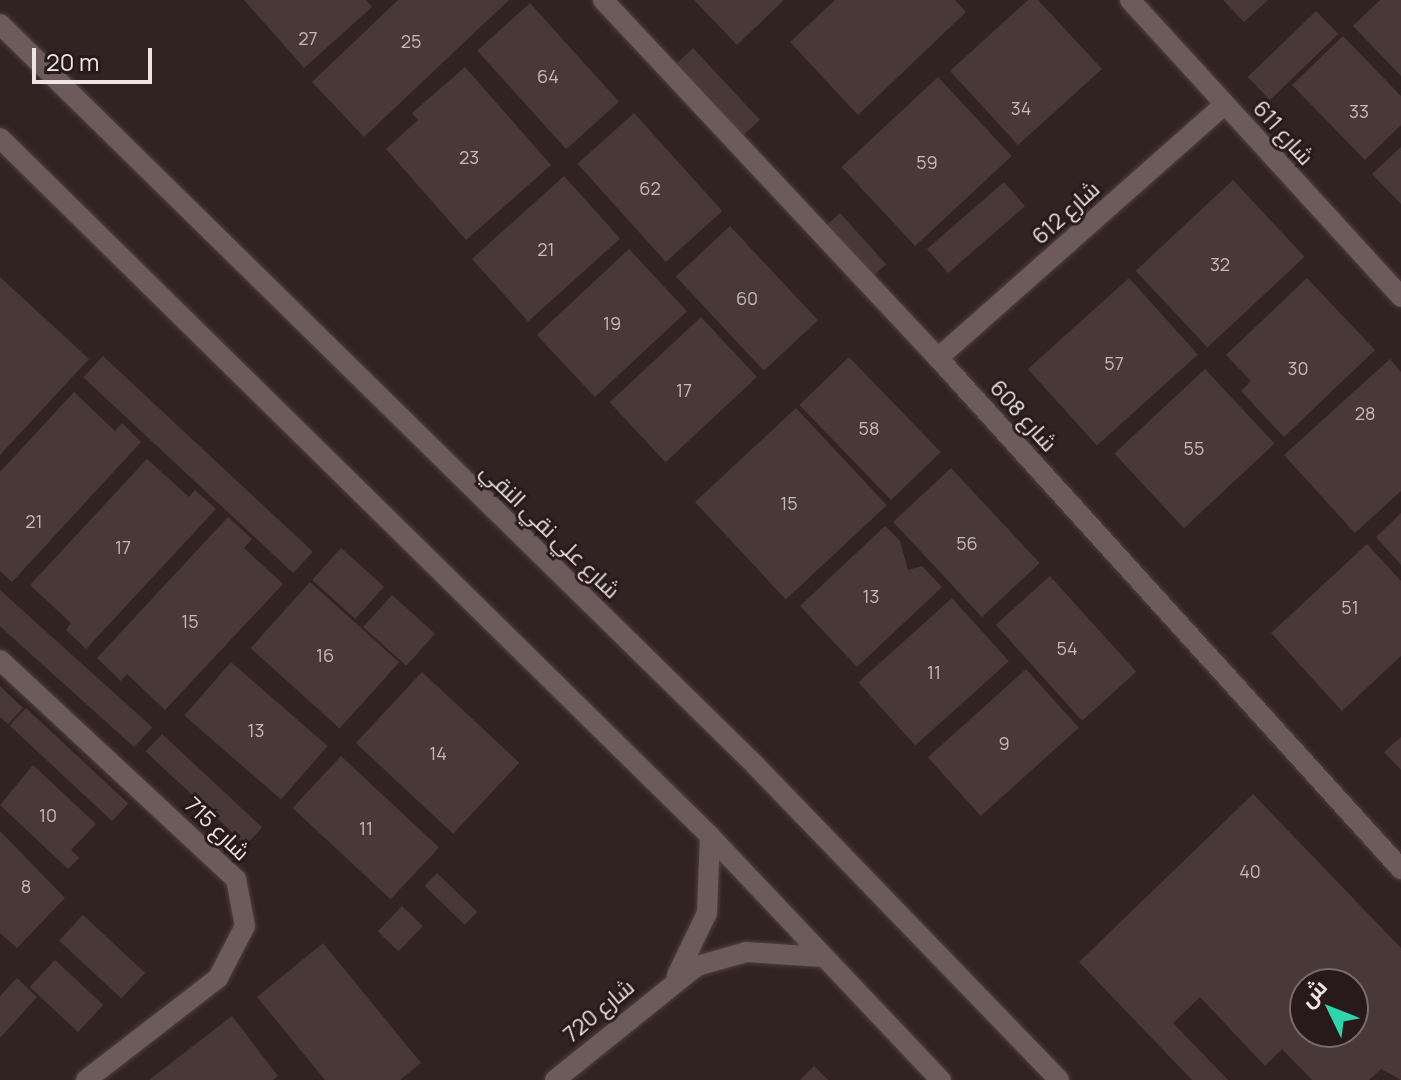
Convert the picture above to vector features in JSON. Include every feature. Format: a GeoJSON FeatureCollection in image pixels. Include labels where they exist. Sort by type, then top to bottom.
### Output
{"type":"FeatureCollection","features":[{"type":"Feature","properties":{"kind":"street","name":"شارع 608"},"geometry":{"type":"LineString","coordinates":[[603,0],[938,358],[1401,869]]}},
{"type":"Feature","properties":{"kind":"street","name":"شارع 611"},"geometry":{"type":"LineString","coordinates":[[1130,0],[1401,297]]}},
{"type":"Feature","properties":{"kind":"street","name":"شارع علي نقي النقي"},"geometry":{"type":"LineString","coordinates":[[0,24],[756,766],[1059,1080]]}},
{"type":"Feature","properties":{"kind":"street","name":"شارع 612"},"geometry":{"type":"LineString","coordinates":[[938,358],[1225,104]]}},
{"type":"Feature","properties":{"kind":"street"},"geometry":{"type":"LineString","coordinates":[[0,138],[710,836],[941,1080]]}},
{"type":"Feature","properties":{"kind":"street","name":"شارع 715"},"geometry":{"type":"LineString","coordinates":[[0,660],[236,879],[245,926],[218,978],[86,1080]]}},
{"type":"Feature","properties":{"kind":"street","name":"شارع 720"},"geometry":{"type":"LineString","coordinates":[[675,979],[707,913],[710,836]]}},
{"type":"Feature","properties":{"kind":"street","name":"شارع 720"},"geometry":{"type":"LineString","coordinates":[[555,1080],[675,979],[746,952],[823,957]]}},
{"type":"Feature","properties":{"kind":"building"},"geometry":{"type":"Polygon","coordinates":[[[244,0],[366,0],[372,7],[304,68],[244,0]]]}},
{"type":"Feature","properties":{"kind":"building"},"geometry":{"type":"Polygon","coordinates":[[[398,0],[509,0],[364,137],[312,82],[398,0]]]}},
{"type":"Feature","properties":{"kind":"building"},"geometry":{"type":"Polygon","coordinates":[[[694,0],[784,0],[737,45],[694,0]]]}},
{"type":"Feature","properties":{"kind":"building"},"geometry":{"type":"Polygon","coordinates":[[[835,0],[955,0],[966,12],[858,115],[790,42],[835,0]]]}},
{"type":"Feature","properties":{"kind":"building"},"geometry":{"type":"Polygon","coordinates":[[[1028,0],[1038,0],[1102,69],[1018,145],[950,71],[1028,0]]]}},
{"type":"Feature","properties":{"kind":"building"},"geometry":{"type":"Polygon","coordinates":[[[1223,0],[1268,0],[1244,22],[1223,0]]]}},
{"type":"Feature","properties":{"kind":"building"},"geometry":{"type":"Polygon","coordinates":[[[1380,0],[1401,0],[1401,76],[1353,26],[1380,0]]]}},
{"type":"Feature","properties":{"kind":"building"},"geometry":{"type":"Polygon","coordinates":[[[530,3],[619,102],[566,149],[477,51],[530,3]]]}},
{"type":"Feature","properties":{"kind":"building"},"geometry":{"type":"Polygon","coordinates":[[[1316,11],[1338,34],[1270,100],[1248,77],[1316,11]]]}},
{"type":"Feature","properties":{"kind":"building"},"geometry":{"type":"Polygon","coordinates":[[[1343,36],[1401,96],[1401,125],[1365,160],[1292,85],[1343,36]]]}},
{"type":"Feature","properties":{"kind":"building"},"geometry":{"type":"Polygon","coordinates":[[[693,48],[760,120],[741,137],[674,66],[693,48]]]}},
{"type":"Feature","properties":{"kind":"building"},"geometry":{"type":"Polygon","coordinates":[[[465,67],[551,165],[466,240],[386,149],[418,120],[412,113],[465,67]]]}},
{"type":"Feature","properties":{"kind":"building"},"geometry":{"type":"Polygon","coordinates":[[[938,77],[1012,156],[915,246],[841,167],[938,77]]]}},
{"type":"Feature","properties":{"kind":"building"},"geometry":{"type":"Polygon","coordinates":[[[634,113],[722,211],[666,262],[578,164],[634,113]]]}},
{"type":"Feature","properties":{"kind":"building"},"geometry":{"type":"Polygon","coordinates":[[[1401,147],[1401,204],[1372,174],[1401,147]]]}},
{"type":"Feature","properties":{"kind":"building"},"geometry":{"type":"Polygon","coordinates":[[[564,176],[620,238],[528,321],[472,259],[564,176]]]}},
{"type":"Feature","properties":{"kind":"building"},"geometry":{"type":"Polygon","coordinates":[[[1233,180],[1305,257],[1207,347],[1136,271],[1233,180]]]}},
{"type":"Feature","properties":{"kind":"building"},"geometry":{"type":"Polygon","coordinates":[[[1004,182],[1025,206],[948,273],[927,249],[1004,182]]]}},
{"type":"Feature","properties":{"kind":"building"},"geometry":{"type":"Polygon","coordinates":[[[840,213],[886,264],[869,280],[823,228],[840,213]]]}},
{"type":"Feature","properties":{"kind":"building"},"geometry":{"type":"Polygon","coordinates":[[[730,226],[818,320],[764,371],[676,276],[730,226]]]}},
{"type":"Feature","properties":{"kind":"building"},"geometry":{"type":"Polygon","coordinates":[[[629,249],[687,311],[595,397],[537,335],[629,249]]]}},
{"type":"Feature","properties":{"kind":"building"},"geometry":{"type":"Polygon","coordinates":[[[0,277],[89,359],[0,455],[0,277]]]}},
{"type":"Feature","properties":{"kind":"building"},"geometry":{"type":"Polygon","coordinates":[[[1129,278],[1198,355],[1097,446],[1028,369],[1129,278]]]}},
{"type":"Feature","properties":{"kind":"building"},"geometry":{"type":"Polygon","coordinates":[[[1307,278],[1375,350],[1284,437],[1241,391],[1251,381],[1226,355],[1307,278]]]}},
{"type":"Feature","properties":{"kind":"building"},"geometry":{"type":"Polygon","coordinates":[[[701,317],[757,377],[666,462],[610,402],[701,317]]]}},
{"type":"Feature","properties":{"kind":"building"},"geometry":{"type":"Polygon","coordinates":[[[103,356],[313,552],[293,573],[83,377],[103,356]]]}},
{"type":"Feature","properties":{"kind":"building"},"geometry":{"type":"Polygon","coordinates":[[[849,357],[941,452],[891,500],[799,405],[849,357]]]}},
{"type":"Feature","properties":{"kind":"building"},"geometry":{"type":"Polygon","coordinates":[[[1390,359],[1401,372],[1401,491],[1355,533],[1284,455],[1390,359]]]}},
{"type":"Feature","properties":{"kind":"building"},"geometry":{"type":"Polygon","coordinates":[[[1205,369],[1275,444],[1184,528],[1114,454],[1205,369]]]}},
{"type":"Feature","properties":{"kind":"building"},"geometry":{"type":"Polygon","coordinates":[[[74,392],[115,431],[122,423],[141,442],[12,582],[0,571],[0,472],[74,392]]]}},
{"type":"Feature","properties":{"kind":"building"},"geometry":{"type":"Polygon","coordinates":[[[796,408],[887,505],[786,599],[695,502],[796,408]]]}},
{"type":"Feature","properties":{"kind":"building"},"geometry":{"type":"Polygon","coordinates":[[[147,459],[189,497],[195,490],[216,509],[86,649],[66,630],[71,623],[30,585],[147,459]]]}},
{"type":"Feature","properties":{"kind":"building"},"geometry":{"type":"Polygon","coordinates":[[[951,468],[1040,563],[982,617],[893,522],[951,468]]]}},
{"type":"Feature","properties":{"kind":"building"},"geometry":{"type":"Polygon","coordinates":[[[1401,513],[1401,565],[1376,537],[1401,513]]]}},
{"type":"Feature","properties":{"kind":"building"},"geometry":{"type":"Polygon","coordinates":[[[228,517],[252,539],[244,548],[283,584],[165,710],[127,674],[121,681],[97,658],[228,517]]]}},
{"type":"Feature","properties":{"kind":"building"},"geometry":{"type":"Polygon","coordinates":[[[885,526],[900,541],[908,570],[922,566],[942,587],[857,667],[800,606],[885,526]]]}},
{"type":"Feature","properties":{"kind":"building"},"geometry":{"type":"Polygon","coordinates":[[[1367,544],[1401,581],[1401,656],[1342,711],[1271,633],[1367,544]]]}},
{"type":"Feature","properties":{"kind":"building"},"geometry":{"type":"Polygon","coordinates":[[[341,548],[384,587],[355,619],[312,580],[341,548]]]}},
{"type":"Feature","properties":{"kind":"building"},"geometry":{"type":"Polygon","coordinates":[[[1050,576],[1136,672],[1082,721],[996,625],[1050,576]]]}},
{"type":"Feature","properties":{"kind":"building"},"geometry":{"type":"Polygon","coordinates":[[[310,582],[399,662],[340,728],[250,648],[310,582]]]}},
{"type":"Feature","properties":{"kind":"building"},"geometry":{"type":"Polygon","coordinates":[[[0,590],[152,727],[134,747],[0,626],[0,590]]]}},
{"type":"Feature","properties":{"kind":"building"},"geometry":{"type":"Polygon","coordinates":[[[392,595],[435,634],[406,666],[363,627],[392,595]]]}},
{"type":"Feature","properties":{"kind":"building"},"geometry":{"type":"Polygon","coordinates":[[[952,598],[1009,661],[915,745],[858,682],[952,598]]]}},
{"type":"Feature","properties":{"kind":"building"},"geometry":{"type":"Polygon","coordinates":[[[231,662],[328,746],[281,800],[184,716],[231,662]]]}},
{"type":"Feature","properties":{"kind":"building"},"geometry":{"type":"Polygon","coordinates":[[[1026,669],[1079,728],[981,816],[928,757],[1026,669]]]}},
{"type":"Feature","properties":{"kind":"building"},"geometry":{"type":"Polygon","coordinates":[[[422,672],[519,763],[453,834],[356,743],[422,672]]]}},
{"type":"Feature","properties":{"kind":"building"},"geometry":{"type":"Polygon","coordinates":[[[0,686],[23,708],[8,724],[0,717],[0,686]]]}},
{"type":"Feature","properties":{"kind":"building"},"geometry":{"type":"Polygon","coordinates":[[[26,708],[128,803],[112,821],[10,726],[26,708]]]}},
{"type":"Feature","properties":{"kind":"building"},"geometry":{"type":"Polygon","coordinates":[[[162,734],[262,827],[246,845],[146,752],[162,734]]]}},
{"type":"Feature","properties":{"kind":"building"},"geometry":{"type":"Polygon","coordinates":[[[1401,737],[1401,770],[1384,752],[1401,737]]]}},
{"type":"Feature","properties":{"kind":"building"},"geometry":{"type":"Polygon","coordinates":[[[341,756],[439,847],[391,899],[293,808],[341,756]]]}},
{"type":"Feature","properties":{"kind":"building"},"geometry":{"type":"Polygon","coordinates":[[[33,765],[96,824],[71,850],[79,858],[68,869],[0,805],[33,765]]]}},
{"type":"Feature","properties":{"kind":"building"},"geometry":{"type":"Polygon","coordinates":[[[1253,794],[1401,948],[1401,1080],[1381,1069],[1369,1080],[1312,1080],[1282,1049],[1265,1066],[1200,997],[1173,1023],[1228,1080],[1192,1080],[1079,962],[1253,794]]]}},
{"type":"Feature","properties":{"kind":"building"},"geometry":{"type":"Polygon","coordinates":[[[0,831],[65,898],[17,948],[0,933],[0,831]]]}},
{"type":"Feature","properties":{"kind":"building"},"geometry":{"type":"Polygon","coordinates":[[[437,873],[477,912],[465,925],[424,886],[437,873]]]}},
{"type":"Feature","properties":{"kind":"building"},"geometry":{"type":"Polygon","coordinates":[[[402,906],[423,926],[399,951],[378,931],[402,906]]]}},
{"type":"Feature","properties":{"kind":"building"},"geometry":{"type":"Polygon","coordinates":[[[83,915],[145,973],[121,999],[59,941],[83,915]]]}},
{"type":"Feature","properties":{"kind":"building"},"geometry":{"type":"Polygon","coordinates":[[[323,943],[421,1063],[400,1080],[325,1080],[257,997],[323,943]]]}},
{"type":"Feature","properties":{"kind":"building"},"geometry":{"type":"Polygon","coordinates":[[[55,960],[103,1005],[78,1032],[30,987],[55,960]]]}},
{"type":"Feature","properties":{"kind":"building"},"geometry":{"type":"Polygon","coordinates":[[[17,978],[37,997],[0,1038],[0,996],[17,978]]]}},
{"type":"Feature","properties":{"kind":"building"},"geometry":{"type":"Polygon","coordinates":[[[232,1016],[278,1076],[273,1080],[149,1080],[232,1016]]]}},
{"type":"Feature","properties":{"kind":"building"},"geometry":{"type":"Polygon","coordinates":[[[814,1066],[828,1080],[800,1080],[814,1066]]]}}]}
